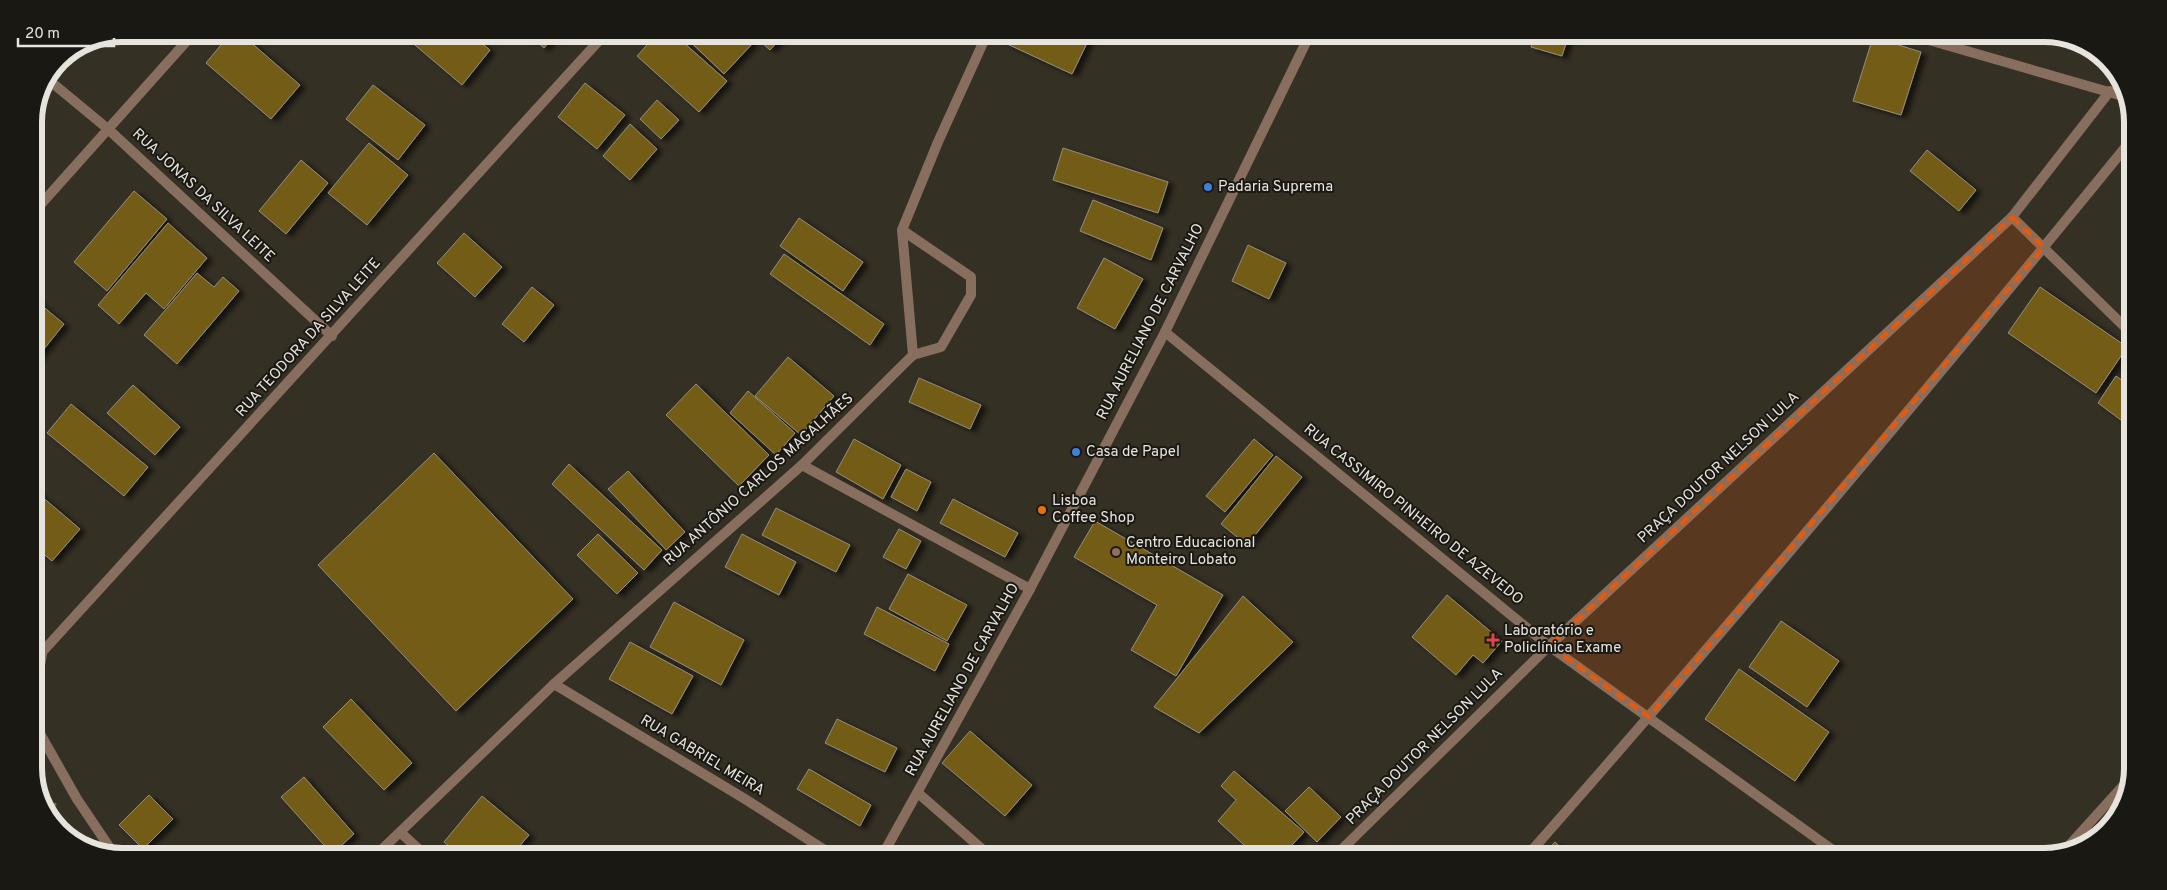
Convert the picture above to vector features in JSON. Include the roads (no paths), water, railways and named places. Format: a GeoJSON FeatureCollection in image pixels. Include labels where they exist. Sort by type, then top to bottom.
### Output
{"type":"FeatureCollection","features":[{"type":"Feature","properties":{"kind":"street"},"geometry":{"type":"LineString","coordinates":[[43,202],[186,42]]}},
{"type":"Feature","properties":{"kind":"street","name":"RUA TEODORA DA SILVA LEITE"},"geometry":{"type":"LineString","coordinates":[[43,650],[332,336],[598,42]]}},
{"type":"Feature","properties":{"kind":"street"},"geometry":{"type":"LineString","coordinates":[[902,230],[971,277],[971,295],[941,347],[914,355],[902,230],[938,142],[983,42]]}},
{"type":"Feature","properties":{"kind":"street","name":"RUA AURELIANO DE CARVALHO"},"geometry":{"type":"LineString","coordinates":[[887,848],[1030,589],[1165,332],[1306,42]]}},
{"type":"Feature","properties":{"kind":"street"},"geometry":{"type":"LineString","coordinates":[[1948,42],[2119,94]]}},
{"type":"Feature","properties":{"kind":"street","name":"RUA JONAS DA SILVA LEITE"},"geometry":{"type":"LineString","coordinates":[[53,84],[108,129],[332,336]]}},
{"type":"Feature","properties":{"kind":"street","name":"PRAÇA DOUTOR NELSON LULA"},"geometry":{"type":"LineString","coordinates":[[1343,848],[1549,646],[2012,218],[2110,90]]}},
{"type":"Feature","properties":{"kind":"street"},"geometry":{"type":"LineString","coordinates":[[1534,848],[1649,717],[2124,149]]}},
{"type":"Feature","properties":{"kind":"street"},"geometry":{"type":"LineString","coordinates":[[2012,218],[2124,326]]}},
{"type":"Feature","properties":{"kind":"street","name":"RUA CASSIMIRO PINHEIRO DE AZEVEDO"},"geometry":{"type":"LineString","coordinates":[[1165,332],[1549,646],[1830,848]]}},
{"type":"Feature","properties":{"kind":"street","name":"RUA ANTÔNIO CARLOS MAGALHÃES"},"geometry":{"type":"LineString","coordinates":[[383,848],[554,684],[802,465],[914,355]]}},
{"type":"Feature","properties":{"kind":"street"},"geometry":{"type":"LineString","coordinates":[[802,465],[1030,589]]}},
{"type":"Feature","properties":{"kind":"street","name":"RUA GABRIEL MEIRA"},"geometry":{"type":"LineString","coordinates":[[554,684],[745,799],[822,848]]}},
{"type":"Feature","properties":{"kind":"street"},"geometry":{"type":"LineString","coordinates":[[43,739],[77,799],[109,846]]}},
{"type":"Feature","properties":{"kind":"street"},"geometry":{"type":"LineString","coordinates":[[2072,842],[2121,788]]}},
{"type":"Feature","properties":{"kind":"street"},"geometry":{"type":"LineString","coordinates":[[918,793],[981,848]]}},
{"type":"Feature","properties":{"kind":"street"},"geometry":{"type":"LineString","coordinates":[[401,833],[417,848]]}},
{"type":"Feature","properties":{"kind":"place","name":"Padaria Suprema"},"geometry":{"type":"Point","coordinates":[1208,187]}},
{"type":"Feature","properties":{"kind":"place","name":"Casa de Papel"},"geometry":{"type":"Point","coordinates":[1076,452]}},
{"type":"Feature","properties":{"kind":"place","name":"Lisboa Coffee Shop"},"geometry":{"type":"Point","coordinates":[1042,510]}},
{"type":"Feature","properties":{"kind":"place","name":"Centro Educacional Monteiro Lobato"},"geometry":{"type":"Point","coordinates":[1116,552]}},
{"type":"Feature","properties":{"kind":"place","name":"Laboratório e Policlínica Exame"},"geometry":{"type":"Point","coordinates":[1493,640]}}]}
